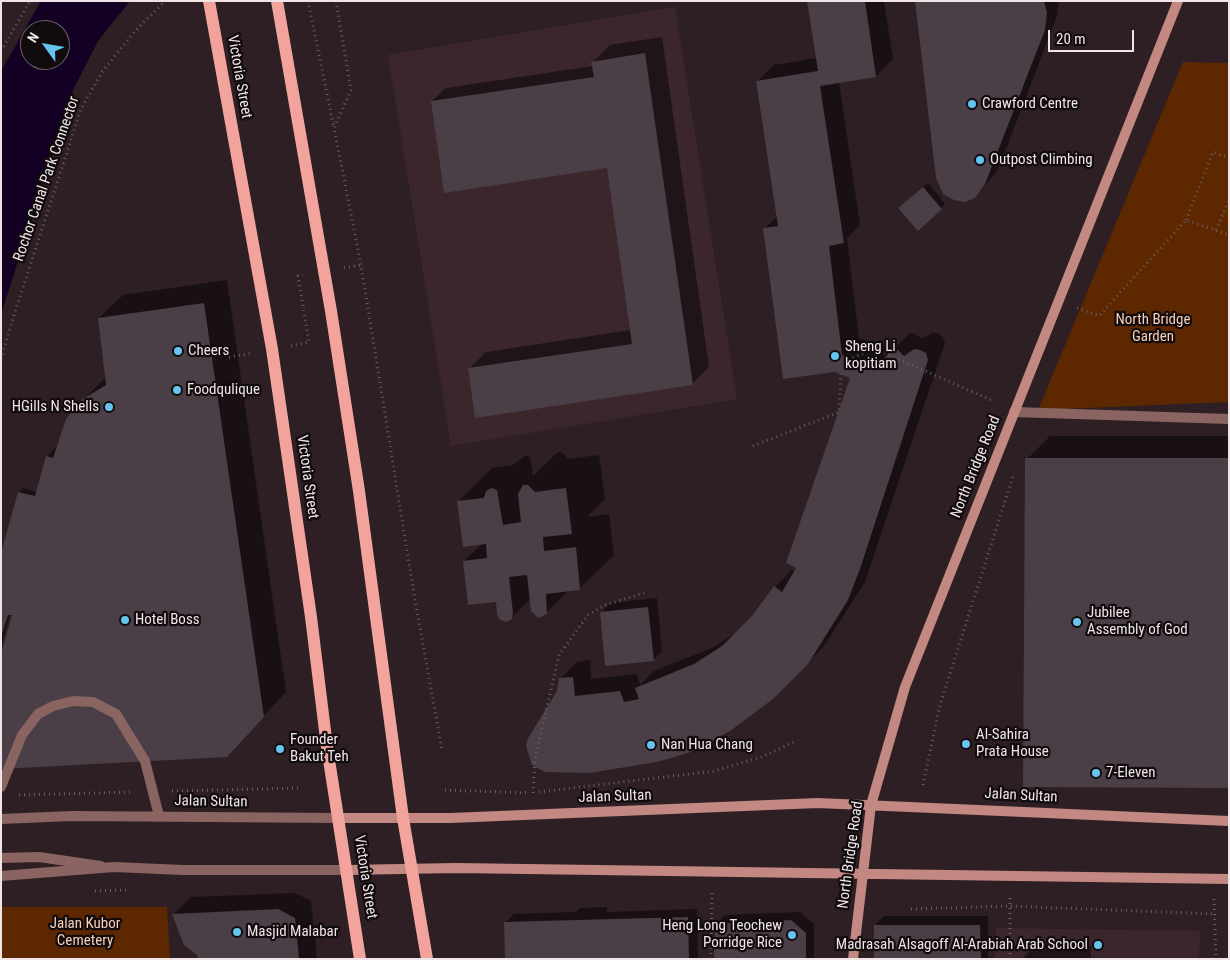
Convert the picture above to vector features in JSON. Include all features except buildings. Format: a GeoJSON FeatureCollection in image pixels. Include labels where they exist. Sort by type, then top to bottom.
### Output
{"type":"FeatureCollection","features":[{"type":"Feature","properties":{"kind":"main road","name":"Victoria Street"},"geometry":{"type":"LineString","coordinates":[[209,1],[272,349],[311,617],[327,747],[360,959]]}},
{"type":"Feature","properties":{"kind":"main road"},"geometry":{"type":"LineString","coordinates":[[277,1],[325,271],[360,500],[403,818],[427,959]]}},
{"type":"Feature","properties":{"kind":"main road","name":"North Bridge Road"},"geometry":{"type":"LineString","coordinates":[[853,959],[871,805],[905,687],[1178,1]]}},
{"type":"Feature","properties":{"kind":"main road","name":"Jalan Sultan"},"geometry":{"type":"LineString","coordinates":[[339,818],[586,814],[818,803],[1229,822]]}},
{"type":"Feature","properties":{"kind":"main road"},"geometry":{"type":"LineString","coordinates":[[347,870],[411,868],[1229,879]]}},
{"type":"Feature","properties":{"kind":"street"},"geometry":{"type":"LineString","coordinates":[[1014,412],[1229,419]]}},
{"type":"Feature","properties":{"kind":"street"},"geometry":{"type":"LineString","coordinates":[[1,787],[22,735],[38,714],[53,706],[73,701],[93,702],[116,714],[141,754],[145,761],[159,816]]}},
{"type":"Feature","properties":{"kind":"street","name":"Jalan Sultan"},"geometry":{"type":"LineString","coordinates":[[1,819],[159,816],[339,818]]}},
{"type":"Feature","properties":{"kind":"street"},"geometry":{"type":"LineString","coordinates":[[1,858],[39,857],[114,867],[183,870],[347,870]]}},
{"type":"Feature","properties":{"kind":"street"},"geometry":{"type":"LineString","coordinates":[[1,876],[114,867]]}},
{"type":"Feature","properties":{"kind":"path"},"geometry":{"type":"LineString","coordinates":[[1,52],[30,1]]}},
{"type":"Feature","properties":{"kind":"path","name":"Rochor Canal Park Connector"},"geometry":{"type":"LineString","coordinates":[[1,359],[64,156],[81,109],[102,72],[135,31],[166,1]]}},
{"type":"Feature","properties":{"kind":"path"},"geometry":{"type":"LineString","coordinates":[[308,1],[362,265],[414,600],[442,750]]}},
{"type":"Feature","properties":{"kind":"path"},"geometry":{"type":"LineString","coordinates":[[334,128],[351,90],[336,1]]}},
{"type":"Feature","properties":{"kind":"path"},"geometry":{"type":"LineString","coordinates":[[1072,316],[1076,308],[1099,316],[1186,220],[1213,152],[1229,158]]}},
{"type":"Feature","properties":{"kind":"path"},"geometry":{"type":"LineString","coordinates":[[1216,230],[1229,200]]}},
{"type":"Feature","properties":{"kind":"path"},"geometry":{"type":"LineString","coordinates":[[1186,220],[1229,235]]}},
{"type":"Feature","properties":{"kind":"path"},"geometry":{"type":"LineString","coordinates":[[229,357],[309,342],[298,276],[362,265]]}},
{"type":"Feature","properties":{"kind":"path"},"geometry":{"type":"LineString","coordinates":[[853,358],[873,348],[991,400]]}},
{"type":"Feature","properties":{"kind":"path"},"geometry":{"type":"LineString","coordinates":[[753,446],[839,412],[841,374]]}},
{"type":"Feature","properties":{"kind":"path"},"geometry":{"type":"LineString","coordinates":[[923,784],[940,705],[1014,470]]}},
{"type":"Feature","properties":{"kind":"path"},"geometry":{"type":"LineString","coordinates":[[533,793],[535,759],[559,655],[588,615],[605,604],[644,593]]}},
{"type":"Feature","properties":{"kind":"path"},"geometry":{"type":"LineString","coordinates":[[445,790],[533,793],[714,771],[762,757],[796,741]]}},
{"type":"Feature","properties":{"kind":"path"},"geometry":{"type":"LineString","coordinates":[[711,959],[712,872]]}},
{"type":"Feature","properties":{"kind":"path"},"geometry":{"type":"LineString","coordinates":[[1010,875],[1010,959]]}},
{"type":"Feature","properties":{"kind":"path"},"geometry":{"type":"LineString","coordinates":[[1214,878],[1216,959]]}},
{"type":"Feature","properties":{"kind":"path"},"geometry":{"type":"LineString","coordinates":[[912,910],[1010,906],[1215,914]]}},
{"type":"Feature","properties":{"kind":"shaded area"},"geometry":{"type":"Polygon","coordinates":[[[41,1],[130,1],[98,41],[74,88],[1,314],[1,71],[20,38],[20,70],[70,70],[70,20],[30,20],[41,1]]]}},
{"type":"Feature","properties":{"kind":"shaded area"},"geometry":{"type":"Polygon","coordinates":[[[675,7],[737,399],[451,446],[388,55],[675,7]]]}},
{"type":"Feature","properties":{"kind":"shaded area","name":"Madrasah Alsagoff Al-Arabiah Arab School"},"geometry":{"type":"Polygon","coordinates":[[[996,928],[1200,931],[1199,959],[995,959],[996,928]]]}},
{"type":"Feature","properties":{"kind":"green space","name":"North Bridge Garden"},"geometry":{"type":"Polygon","coordinates":[[[1183,62],[1229,63],[1229,402],[1038,410],[1183,62]]]}},
{"type":"Feature","properties":{"kind":"green space","name":"Jalan Kubor Cemetery"},"geometry":{"type":"Polygon","coordinates":[[[1,907],[167,907],[170,959],[1,959],[1,907]]]}},
{"type":"Feature","properties":{"kind":"place","name":"Crawford Centre"},"geometry":{"type":"Point","coordinates":[972,104]}},
{"type":"Feature","properties":{"kind":"place","name":"Outpost Climbing"},"geometry":{"type":"Point","coordinates":[980,160]}},
{"type":"Feature","properties":{"kind":"place","name":"Cheers"},"geometry":{"type":"Point","coordinates":[178,351]}},
{"type":"Feature","properties":{"kind":"place","name":"Sheng Li kopitiam"},"geometry":{"type":"Point","coordinates":[835,356]}},
{"type":"Feature","properties":{"kind":"place","name":"Foodqulique"},"geometry":{"type":"Point","coordinates":[177,390]}},
{"type":"Feature","properties":{"kind":"place","name":"HGills N Shells"},"geometry":{"type":"Point","coordinates":[109,407]}},
{"type":"Feature","properties":{"kind":"place","name":"Hotel Boss"},"geometry":{"type":"Point","coordinates":[125,620]}},
{"type":"Feature","properties":{"kind":"place","name":"Jubilee Assembly of God"},"geometry":{"type":"Point","coordinates":[1077,622]}},
{"type":"Feature","properties":{"kind":"place","name":"Al-Sahira Prata House"},"geometry":{"type":"Point","coordinates":[966,744]}},
{"type":"Feature","properties":{"kind":"place","name":"Nan Hua Chang"},"geometry":{"type":"Point","coordinates":[651,745]}},
{"type":"Feature","properties":{"kind":"place","name":"Founder Bakut Teh"},"geometry":{"type":"Point","coordinates":[280,749]}},
{"type":"Feature","properties":{"kind":"place","name":"7-Eleven"},"geometry":{"type":"Point","coordinates":[1096,773]}},
{"type":"Feature","properties":{"kind":"place","name":"Masjid Malabar"},"geometry":{"type":"Point","coordinates":[237,932]}},
{"type":"Feature","properties":{"kind":"place","name":"Heng Long Teochew Porridge Rice"},"geometry":{"type":"Point","coordinates":[792,935]}},
{"type":"Feature","properties":{"kind":"place","name":"Madrasah Alsagoff Al-Arabiah Arab School"},"geometry":{"type":"Point","coordinates":[1098,945]}}]}
